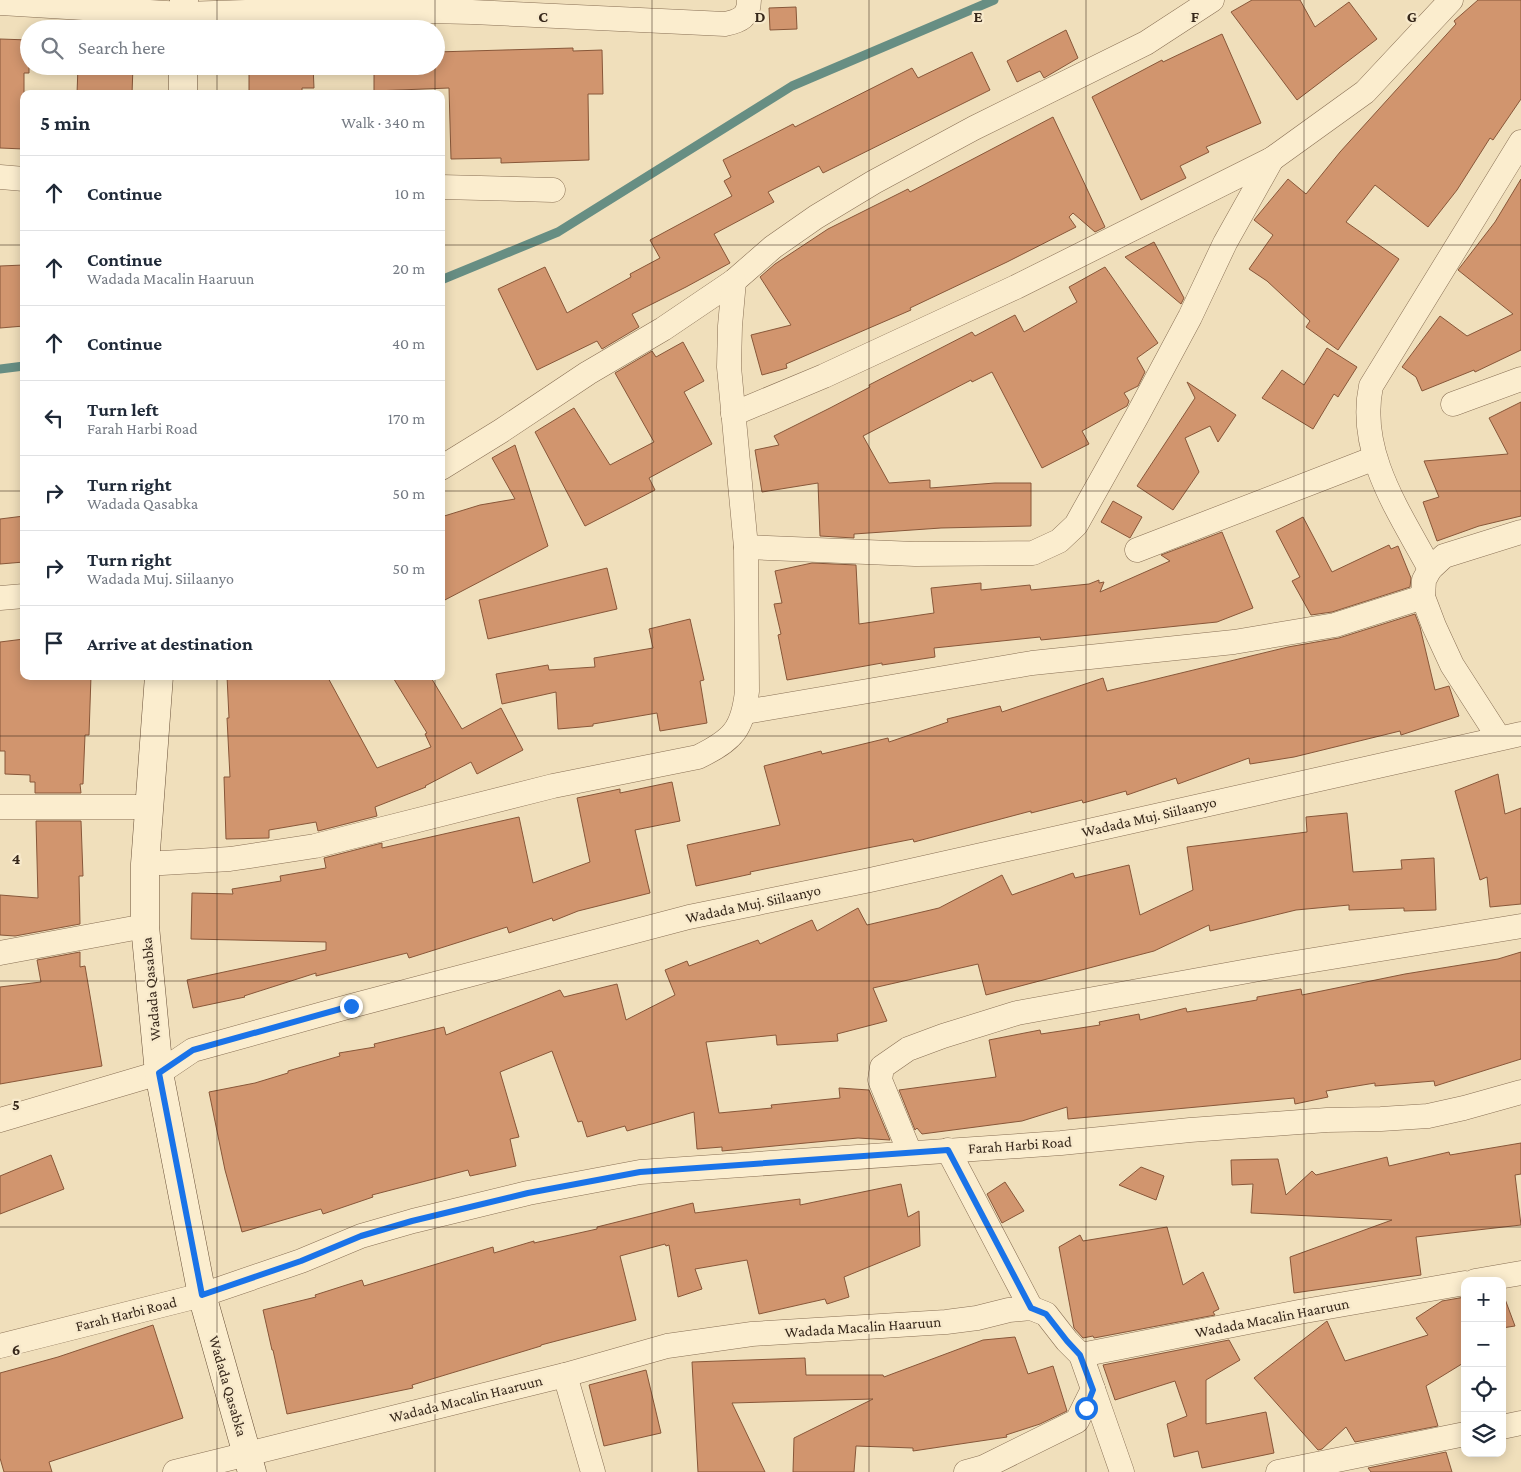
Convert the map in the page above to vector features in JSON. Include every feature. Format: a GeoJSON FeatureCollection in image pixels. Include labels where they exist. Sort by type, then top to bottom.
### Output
{"type":"FeatureCollection","features":[{"type":"Feature","properties":{"kind":"street"},"geometry":{"type":"LineString","coordinates":[[0,3],[183,14],[339,9],[472,12],[725,24],[738,22],[744,16],[749,8],[749,0]]}},
{"type":"Feature","properties":{"kind":"street"},"geometry":{"type":"LineString","coordinates":[[445,466],[734,281],[773,247],[816,217],[874,182],[974,128],[1146,43],[1212,0]]}},
{"type":"Feature","properties":{"kind":"street"},"geometry":{"type":"LineString","coordinates":[[733,414],[824,376],[1016,287],[1272,159],[1365,92],[1451,0]]}},
{"type":"Feature","properties":{"kind":"street"},"geometry":{"type":"LineString","coordinates":[[182,90],[183,75]]}},
{"type":"Feature","properties":{"kind":"street"},"geometry":{"type":"LineString","coordinates":[[1430,569],[1384,483],[1375,458],[1368,402],[1371,386],[1521,142]]}},
{"type":"Feature","properties":{"kind":"street"},"geometry":{"type":"LineString","coordinates":[[746,548],[916,554],[1033,553],[1060,541],[1076,525],[1137,416],[1190,317],[1225,243],[1272,159]]}},
{"type":"Feature","properties":{"kind":"street"},"geometry":{"type":"LineString","coordinates":[[0,177],[20,179]]}},
{"type":"Feature","properties":{"kind":"street"},"geometry":{"type":"LineString","coordinates":[[445,187],[553,190]]}},
{"type":"Feature","properties":{"kind":"street"},"geometry":{"type":"LineString","coordinates":[[144,864],[230,859],[315,846],[553,786],[698,757],[714,749],[736,731],[745,712],[747,691],[746,548],[729,367],[734,281]]}},
{"type":"Feature","properties":{"kind":"street"},"geometry":{"type":"LineString","coordinates":[[1453,404],[1521,379]]}},
{"type":"Feature","properties":{"kind":"street"},"geometry":{"type":"LineString","coordinates":[[1137,550],[1375,458]]}},
{"type":"Feature","properties":{"kind":"street"},"geometry":{"type":"LineString","coordinates":[[1510,736],[1452,665],[1423,597],[1424,580],[1430,569],[1444,556],[1521,532]]}},
{"type":"Feature","properties":{"kind":"street"},"geometry":{"type":"LineString","coordinates":[[0,598],[20,596]]}},
{"type":"Feature","properties":{"kind":"street"},"geometry":{"type":"LineString","coordinates":[[745,712],[1032,663],[1243,641],[1335,625],[1423,597]]}},
{"type":"Feature","properties":{"kind":"street","name":"Wadada Qasabka"},"geometry":{"type":"LineString","coordinates":[[159,680],[144,864],[145,926],[159,1073],[202,1295],[250,1463]]}},
{"type":"Feature","properties":{"kind":"street","name":"Wadada Muj. Siilaanyo"},"geometry":{"type":"LineString","coordinates":[[0,1120],[159,1073],[193,1050],[351,1006],[689,917],[880,878],[1510,736]]}},
{"type":"Feature","properties":{"kind":"street"},"geometry":{"type":"LineString","coordinates":[[0,807],[149,807]]}},
{"type":"Feature","properties":{"kind":"street"},"geometry":{"type":"LineString","coordinates":[[0,953],[145,926]]}},
{"type":"Feature","properties":{"kind":"street"},"geometry":{"type":"LineString","coordinates":[[910,1153],[880,1080],[882,1067],[908,1050],[943,1036],[1016,1013],[1260,969],[1521,926]]}},
{"type":"Feature","properties":{"kind":"street","name":"Farah Harbi Road"},"geometry":{"type":"LineString","coordinates":[[0,1346],[202,1295],[301,1261],[361,1236],[412,1221],[528,1193],[640,1172],[1061,1143],[1190,1130],[1327,1120],[1428,1116],[1521,1092]]}},
{"type":"Feature","properties":{"kind":"street"},"geometry":{"type":"LineString","coordinates":[[948,1150],[1031,1308],[1046,1314],[1080,1355],[1122,1472]]}},
{"type":"Feature","properties":{"kind":"street"},"geometry":{"type":"LineString","coordinates":[[1495,1277],[1521,1272]]}},
{"type":"Feature","properties":{"kind":"street","name":"Wadada Macalin Haaruun"},"geometry":{"type":"LineString","coordinates":[[1080,1355],[1299,1312],[1461,1284]]}},
{"type":"Feature","properties":{"kind":"street","name":"Wadada Macalin Haaruun"},"geometry":{"type":"LineString","coordinates":[[175,1472],[250,1463],[676,1345],[752,1334],[946,1322],[977,1318],[1009,1310],[1031,1308]]}},
{"type":"Feature","properties":{"kind":"street"},"geometry":{"type":"LineString","coordinates":[[565,1375],[593,1472]]}},
{"type":"Feature","properties":{"kind":"street"},"geometry":{"type":"LineString","coordinates":[[966,1472],[984,1467],[1077,1421],[1093,1390]]}},
{"type":"Feature","properties":{"kind":"street"},"geometry":{"type":"LineString","coordinates":[[1506,1426],[1521,1423]]}},
{"type":"Feature","properties":{"kind":"street"},"geometry":{"type":"LineString","coordinates":[[1278,1472],[1461,1435]]}},
{"type":"Feature","properties":{"kind":"building"},"geometry":{"type":"Polygon","coordinates":[[[1252,0],[1300,0],[1315,27],[1349,2],[1377,39],[1297,100],[1231,12],[1252,0]]]}},
{"type":"Feature","properties":{"kind":"building"},"geometry":{"type":"Polygon","coordinates":[[[1478,0],[1521,0],[1521,99],[1493,140],[1490,138],[1457,190],[1428,227],[1375,185],[1346,222],[1399,259],[1338,350],[1306,327],[1310,321],[1267,281],[1249,269],[1273,235],[1254,220],[1288,179],[1306,194],[1340,152],[1456,24],[1454,21],[1478,0]]]}},
{"type":"Feature","properties":{"kind":"building"},"geometry":{"type":"Polygon","coordinates":[[[796,7],[797,29],[770,30],[769,8],[796,7]]]}},
{"type":"Feature","properties":{"kind":"building"},"geometry":{"type":"Polygon","coordinates":[[[1066,30],[1078,58],[1044,78],[1040,71],[1017,82],[1007,61],[1066,30]]]}},
{"type":"Feature","properties":{"kind":"building"},"geometry":{"type":"Polygon","coordinates":[[[1222,34],[1261,123],[1206,147],[1209,152],[1180,166],[1186,178],[1141,200],[1092,97],[1162,60],[1163,62],[1222,34]]]}},
{"type":"Feature","properties":{"kind":"building"},"geometry":{"type":"Polygon","coordinates":[[[0,39],[20,40],[20,75],[24,75],[24,90],[20,90],[20,149],[0,148],[0,39]]]}},
{"type":"Feature","properties":{"kind":"building"},"geometry":{"type":"Polygon","coordinates":[[[573,48],[573,51],[602,50],[603,94],[588,94],[589,160],[501,163],[501,158],[451,159],[449,88],[374,90],[374,75],[445,75],[445,52],[573,48]]]}},
{"type":"Feature","properties":{"kind":"building"},"geometry":{"type":"Polygon","coordinates":[[[972,52],[990,90],[823,173],[819,166],[768,192],[774,202],[714,234],[730,263],[632,314],[639,327],[602,349],[597,341],[537,370],[498,289],[545,267],[567,313],[631,277],[630,274],[660,258],[650,240],[732,196],[724,181],[731,177],[723,160],[793,124],[795,127],[912,68],[918,78],[972,52]]]}},
{"type":"Feature","properties":{"kind":"building"},"geometry":{"type":"Polygon","coordinates":[[[78,75],[133,75],[132,90],[77,90],[78,75]]]}},
{"type":"Feature","properties":{"kind":"building"},"geometry":{"type":"Polygon","coordinates":[[[249,75],[313,75],[314,88],[302,88],[302,90],[249,90],[249,75]]]}},
{"type":"Feature","properties":{"kind":"building"},"geometry":{"type":"Polygon","coordinates":[[[1053,117],[1105,227],[1095,232],[1073,213],[1069,217],[1076,227],[910,308],[911,310],[786,364],[787,368],[762,375],[751,335],[791,325],[760,277],[775,264],[828,229],[908,189],[910,192],[1053,117]]]}},
{"type":"Feature","properties":{"kind":"building"},"geometry":{"type":"Polygon","coordinates":[[[1521,179],[1521,350],[1475,372],[1474,370],[1422,391],[1416,377],[1402,367],[1440,316],[1467,336],[1513,314],[1458,270],[1495,222],[1521,179]]]}},
{"type":"Feature","properties":{"kind":"building"},"geometry":{"type":"Polygon","coordinates":[[[1154,242],[1184,298],[1181,304],[1125,257],[1154,242]]]}},
{"type":"Feature","properties":{"kind":"building"},"geometry":{"type":"Polygon","coordinates":[[[20,265],[20,326],[0,328],[0,266],[20,265]]]}},
{"type":"Feature","properties":{"kind":"building"},"geometry":{"type":"Polygon","coordinates":[[[1105,267],[1158,343],[1137,358],[1145,372],[1138,386],[1124,393],[1129,401],[1127,406],[1082,431],[1089,444],[1042,468],[992,372],[972,382],[971,380],[863,436],[889,483],[930,480],[930,488],[995,483],[1031,483],[1031,526],[941,528],[854,534],[854,538],[820,536],[818,483],[762,492],[755,450],[779,445],[774,436],[972,332],[975,336],[1015,315],[1024,332],[1077,302],[1069,287],[1105,267]]]}},
{"type":"Feature","properties":{"kind":"building"},"geometry":{"type":"Polygon","coordinates":[[[683,342],[704,381],[684,392],[712,444],[649,478],[655,490],[585,526],[535,432],[574,408],[610,465],[654,442],[615,373],[652,351],[656,357],[683,342]]]}},
{"type":"Feature","properties":{"kind":"building"},"geometry":{"type":"Polygon","coordinates":[[[1327,348],[1357,367],[1338,397],[1334,394],[1313,429],[1262,398],[1282,370],[1304,385],[1327,348]]]}},
{"type":"Feature","properties":{"kind":"building"},"geometry":{"type":"Polygon","coordinates":[[[1187,382],[1236,415],[1218,442],[1210,426],[1185,438],[1199,472],[1173,510],[1137,486],[1195,398],[1187,382]]]}},
{"type":"Feature","properties":{"kind":"building"},"geometry":{"type":"Polygon","coordinates":[[[1521,402],[1521,516],[1479,526],[1437,541],[1423,502],[1439,497],[1424,461],[1508,454],[1489,418],[1521,402]]]}},
{"type":"Feature","properties":{"kind":"building"},"geometry":{"type":"Polygon","coordinates":[[[515,445],[548,546],[445,600],[445,516],[480,505],[515,499],[492,458],[515,445]]]}},
{"type":"Feature","properties":{"kind":"building"},"geometry":{"type":"Polygon","coordinates":[[[1113,501],[1142,517],[1130,538],[1101,522],[1113,501]]]}},
{"type":"Feature","properties":{"kind":"building"},"geometry":{"type":"Polygon","coordinates":[[[20,516],[20,562],[0,564],[0,519],[20,516]]]}},
{"type":"Feature","properties":{"kind":"building"},"geometry":{"type":"Polygon","coordinates":[[[1303,517],[1332,572],[1389,545],[1391,549],[1398,546],[1411,578],[1410,587],[1332,612],[1311,615],[1292,581],[1300,577],[1276,531],[1303,517]]]}},
{"type":"Feature","properties":{"kind":"building"},"geometry":{"type":"Polygon","coordinates":[[[1222,532],[1253,608],[1217,622],[1041,640],[1040,637],[934,648],[935,657],[882,665],[882,663],[787,680],[778,635],[781,634],[774,604],[782,603],[775,571],[812,563],[856,565],[859,624],[934,613],[931,588],[981,583],[981,590],[1030,585],[1031,590],[1089,584],[1099,580],[1099,583],[1104,582],[1100,592],[1170,561],[1161,555],[1222,532]]]}},
{"type":"Feature","properties":{"kind":"building"},"geometry":{"type":"Polygon","coordinates":[[[607,568],[617,609],[488,639],[479,600],[607,568]]]}},
{"type":"Feature","properties":{"kind":"building"},"geometry":{"type":"Polygon","coordinates":[[[1415,614],[1420,627],[1435,690],[1449,686],[1459,716],[1401,735],[1400,731],[1294,757],[1250,764],[1249,758],[1178,784],[1176,778],[1127,795],[1126,791],[1083,803],[1082,800],[1031,813],[1031,811],[914,842],[913,839],[847,852],[750,872],[751,874],[696,886],[687,845],[780,825],[764,766],[821,751],[822,754],[888,738],[889,742],[948,722],[947,719],[1000,706],[1002,712],[1103,678],[1107,691],[1288,647],[1339,638],[1415,614]]]}},
{"type":"Feature","properties":{"kind":"building"},"geometry":{"type":"Polygon","coordinates":[[[690,619],[704,680],[700,681],[707,723],[660,731],[657,713],[593,724],[593,726],[558,729],[556,692],[502,704],[496,674],[548,665],[549,670],[595,667],[594,658],[653,648],[649,629],[690,619]]]}},
{"type":"Feature","properties":{"kind":"building"},"geometry":{"type":"Polygon","coordinates":[[[20,640],[20,680],[91,680],[89,735],[85,735],[83,784],[80,784],[81,793],[35,793],[35,782],[30,782],[30,775],[5,774],[5,751],[0,751],[0,642],[20,640]]]}},
{"type":"Feature","properties":{"kind":"building"},"geometry":{"type":"Polygon","coordinates":[[[227,680],[329,680],[377,768],[431,747],[425,734],[427,733],[394,680],[432,680],[462,729],[501,708],[523,750],[477,774],[471,762],[426,787],[375,807],[377,816],[318,831],[316,822],[269,830],[269,838],[226,839],[224,777],[230,777],[227,718],[229,718],[227,680]]]}},
{"type":"Feature","properties":{"kind":"building"},"geometry":{"type":"Polygon","coordinates":[[[1498,774],[1505,814],[1521,808],[1521,904],[1490,907],[1487,877],[1480,880],[1455,791],[1498,774]]]}},
{"type":"Feature","properties":{"kind":"building"},"geometry":{"type":"Polygon","coordinates":[[[672,782],[680,821],[635,830],[650,893],[578,911],[553,921],[552,918],[509,933],[507,927],[409,958],[407,953],[316,976],[316,973],[245,997],[193,1008],[187,980],[326,950],[326,942],[191,939],[192,893],[233,894],[232,889],[281,881],[280,876],[326,868],[324,858],[382,843],[382,848],[519,817],[533,883],[590,862],[577,798],[620,789],[620,793],[672,782]]]}},
{"type":"Feature","properties":{"kind":"building"},"geometry":{"type":"Polygon","coordinates":[[[1347,813],[1353,872],[1402,869],[1401,860],[1434,858],[1436,910],[1404,911],[1404,908],[1349,910],[1349,905],[1296,910],[1210,931],[1209,925],[1154,951],[986,995],[978,964],[873,988],[887,1021],[837,1034],[838,1041],[777,1045],[776,1035],[706,1042],[719,1113],[772,1108],[771,1105],[840,1098],[839,1088],[869,1090],[890,1140],[858,1138],[722,1151],[722,1147],[697,1149],[694,1112],[627,1131],[625,1126],[587,1137],[582,1121],[578,1122],[552,1051],[500,1072],[519,1137],[510,1139],[516,1166],[470,1176],[468,1170],[372,1195],[373,1197],[323,1214],[321,1209],[242,1232],[225,1170],[209,1092],[255,1083],[340,1056],[339,1053],[375,1047],[374,1044],[444,1027],[446,1035],[560,990],[564,997],[617,984],[626,1020],[675,995],[665,970],[687,961],[689,966],[758,940],[760,944],[812,920],[817,931],[858,908],[867,925],[939,908],[1002,875],[1012,895],[1073,873],[1075,878],[1129,865],[1140,915],[1193,890],[1187,847],[1307,832],[1306,817],[1347,813]]]}},
{"type":"Feature","properties":{"kind":"building"},"geometry":{"type":"Polygon","coordinates":[[[36,821],[81,821],[83,876],[79,876],[80,924],[15,936],[0,935],[0,895],[38,898],[36,821]]]}},
{"type":"Feature","properties":{"kind":"building"},"geometry":{"type":"Polygon","coordinates":[[[80,952],[80,967],[85,966],[102,1066],[0,1084],[0,987],[41,982],[37,960],[80,952]]]}},
{"type":"Feature","properties":{"kind":"building"},"geometry":{"type":"Polygon","coordinates":[[[1521,952],[1521,1059],[1435,1086],[1434,1081],[1375,1086],[1375,1083],[1326,1091],[1328,1097],[1295,1104],[1294,1098],[1068,1119],[1067,1107],[1022,1121],[922,1134],[917,1128],[915,1130],[899,1090],[996,1077],[989,1040],[1040,1030],[1041,1034],[1100,1025],[1099,1022],[1139,1014],[1140,1020],[1186,1008],[1187,1012],[1257,1000],[1257,997],[1301,989],[1302,995],[1405,974],[1498,959],[1521,952]]]}},
{"type":"Feature","properties":{"kind":"building"},"geometry":{"type":"Polygon","coordinates":[[[1521,1143],[1521,1174],[1515,1175],[1521,1225],[1416,1237],[1421,1275],[1294,1293],[1290,1257],[1392,1220],[1251,1213],[1253,1184],[1232,1185],[1231,1160],[1278,1159],[1286,1195],[1312,1171],[1316,1175],[1387,1157],[1389,1166],[1449,1152],[1450,1155],[1521,1143]]]}},
{"type":"Feature","properties":{"kind":"building"},"geometry":{"type":"Polygon","coordinates":[[[51,1155],[64,1189],[0,1214],[0,1176],[51,1155]]]}},
{"type":"Feature","properties":{"kind":"building"},"geometry":{"type":"Polygon","coordinates":[[[1141,1167],[1164,1176],[1156,1200],[1119,1185],[1141,1167]]]}},
{"type":"Feature","properties":{"kind":"building"},"geometry":{"type":"Polygon","coordinates":[[[1005,1182],[1024,1211],[1002,1223],[987,1194],[1005,1182]]]}},
{"type":"Feature","properties":{"kind":"building"},"geometry":{"type":"Polygon","coordinates":[[[901,1184],[908,1217],[919,1211],[920,1246],[844,1277],[849,1297],[827,1304],[825,1299],[759,1314],[747,1260],[695,1269],[702,1289],[678,1297],[669,1245],[666,1246],[665,1244],[620,1256],[636,1320],[541,1345],[412,1385],[413,1388],[287,1414],[263,1310],[316,1297],[315,1295],[362,1280],[364,1286],[493,1247],[494,1253],[534,1241],[534,1243],[597,1229],[597,1227],[693,1203],[695,1213],[800,1199],[800,1205],[901,1184]]]}},
{"type":"Feature","properties":{"kind":"building"},"geometry":{"type":"Polygon","coordinates":[[[1167,1227],[1183,1285],[1203,1272],[1219,1309],[1213,1312],[1215,1315],[1094,1338],[1093,1336],[1083,1338],[1074,1328],[1059,1247],[1080,1235],[1083,1241],[1167,1227]]]}},
{"type":"Feature","properties":{"kind":"building"},"geometry":{"type":"Polygon","coordinates":[[[1461,1298],[1461,1364],[1426,1386],[1438,1426],[1355,1442],[1346,1427],[1322,1449],[1318,1450],[1254,1378],[1327,1321],[1345,1361],[1428,1335],[1416,1318],[1442,1301],[1461,1298]]]}},
{"type":"Feature","properties":{"kind":"building"},"geometry":{"type":"Polygon","coordinates":[[[1506,1302],[1515,1326],[1506,1327],[1506,1302]]]}},
{"type":"Feature","properties":{"kind":"building"},"geometry":{"type":"Polygon","coordinates":[[[153,1325],[183,1418],[49,1462],[52,1472],[4,1472],[0,1458],[0,1373],[58,1357],[153,1325]]]}},
{"type":"Feature","properties":{"kind":"building"},"geometry":{"type":"Polygon","coordinates":[[[1015,1337],[1028,1374],[1053,1366],[1067,1411],[1040,1424],[1006,1435],[1007,1437],[913,1451],[913,1448],[856,1446],[854,1472],[793,1472],[794,1438],[873,1399],[732,1403],[765,1472],[698,1472],[692,1362],[805,1358],[806,1375],[883,1375],[884,1377],[983,1340],[1015,1337]]]}},
{"type":"Feature","properties":{"kind":"building"},"geometry":{"type":"Polygon","coordinates":[[[1229,1340],[1240,1360],[1206,1380],[1206,1424],[1266,1412],[1274,1453],[1202,1468],[1198,1451],[1174,1457],[1167,1424],[1187,1416],[1175,1381],[1115,1400],[1103,1365],[1229,1340]]]}},
{"type":"Feature","properties":{"kind":"building"},"geometry":{"type":"Polygon","coordinates":[[[646,1370],[661,1433],[604,1446],[589,1385],[646,1370]]]}},
{"type":"Feature","properties":{"kind":"building"},"geometry":{"type":"Polygon","coordinates":[[[1446,1452],[1452,1472],[1371,1472],[1368,1468],[1446,1452]]]}},
{"type":"Feature","properties":{"kind":"waterway"},"geometry":{"type":"LineString","coordinates":[[445,278],[558,232],[792,86],[994,0]]}},
{"type":"Feature","properties":{"kind":"waterway"},"geometry":{"type":"LineString","coordinates":[[0,369],[20,366]]}},
{"type":"Feature","properties":{"kind":"route"},"geometry":{"type":"LineString","coordinates":[[351,1006],[193,1050],[159,1073],[202,1295],[301,1261],[361,1236],[412,1221],[528,1193],[640,1172],[948,1150],[1031,1308],[1046,1314],[1080,1355],[1093,1390],[1086,1408]]}}]}
